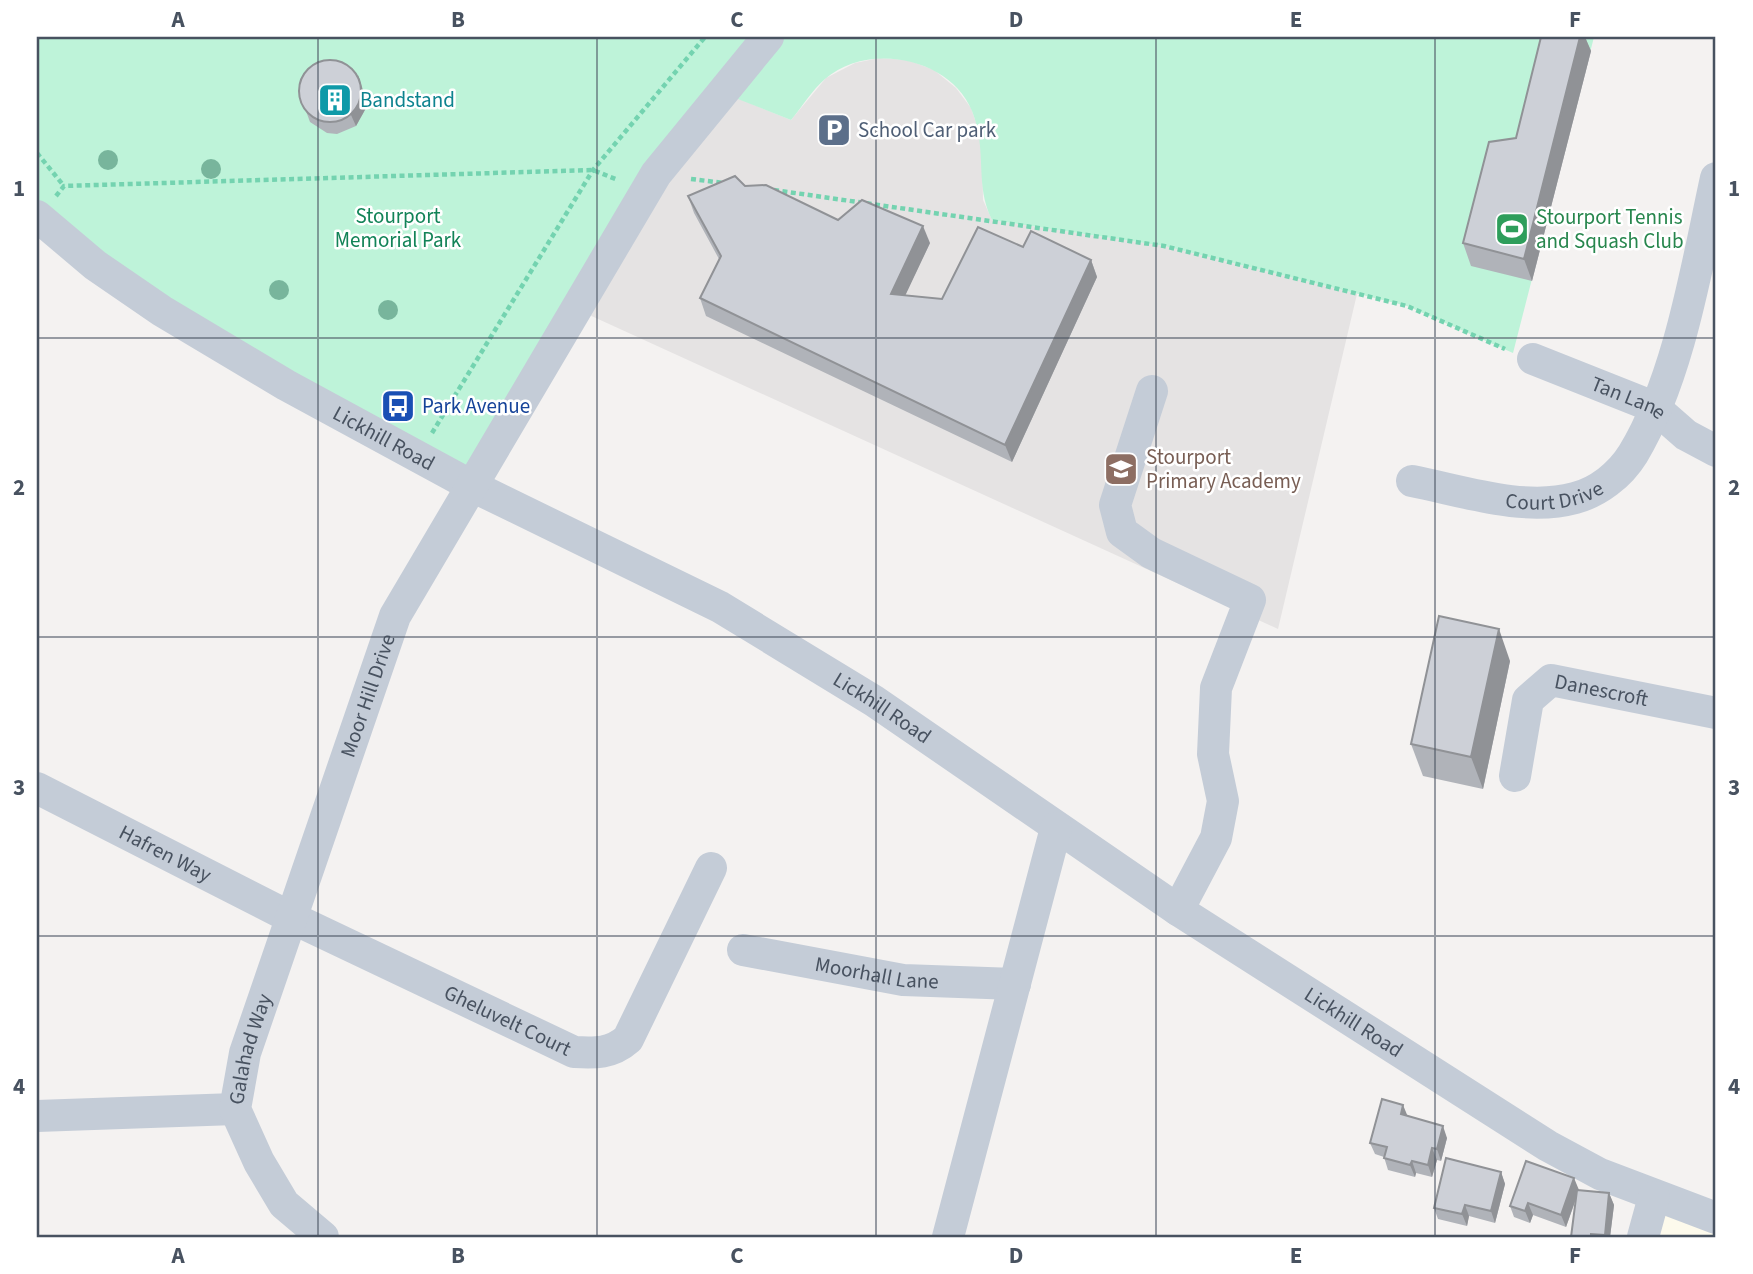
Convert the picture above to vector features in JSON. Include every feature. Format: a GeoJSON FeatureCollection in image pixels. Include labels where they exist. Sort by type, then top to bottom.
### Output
{"type":"FeatureCollection","features":[{"type":"Feature","properties":{"kind":"street"},"geometry":{"type":"LineString","coordinates":[[472,486],[650,183],[768,37]]}},
{"type":"Feature","properties":{"kind":"street","name":"Court Drive"},"geometry":{"type":"LineString","coordinates":[[1412,481],[1532,503],[1573,499],[1599,489],[1633,455],[1675,356],[1716,178]]}},
{"type":"Feature","properties":{"kind":"street","name":"Lickhill Road"},"geometry":{"type":"LineString","coordinates":[[37,217],[95,265],[162,311],[286,385],[472,486],[720,607],[874,701],[1178,910],[1548,1146],[1654,1197],[1716,1218]]}},
{"type":"Feature","properties":{"kind":"street","name":"Tan Lane"},"geometry":{"type":"LineString","coordinates":[[1533,359],[1654,407],[1686,435],[1716,452]]}},
{"type":"Feature","properties":{"kind":"street"},"geometry":{"type":"LineString","coordinates":[[1152,391],[1115,505],[1122,532],[1151,553],[1250,600],[1216,688],[1213,754],[1223,801],[1216,838],[1178,910]]}},
{"type":"Feature","properties":{"kind":"street","name":"Moor Hill Drive"},"geometry":{"type":"LineString","coordinates":[[292,918],[395,615],[472,486]]}},
{"type":"Feature","properties":{"kind":"street","name":"Danescroft"},"geometry":{"type":"LineString","coordinates":[[1515,776],[1528,700],[1551,680],[1716,713]]}},
{"type":"Feature","properties":{"kind":"street","name":"Hafren Way"},"geometry":{"type":"LineString","coordinates":[[37,788],[292,918]]}},
{"type":"Feature","properties":{"kind":"street"},"geometry":{"type":"LineString","coordinates":[[948,1237],[1056,828]]}},
{"type":"Feature","properties":{"kind":"street","name":"Gheluvelt Court"},"geometry":{"type":"LineString","coordinates":[[292,918],[574,1052],[598,1054],[617,1049],[628,1039],[711,867]]}},
{"type":"Feature","properties":{"kind":"street","name":"Galahad Way"},"geometry":{"type":"LineString","coordinates":[[292,918],[245,1053],[235,1109],[259,1162],[284,1204],[323,1237]]}},
{"type":"Feature","properties":{"kind":"street","name":"Moorhall Lane"},"geometry":{"type":"LineString","coordinates":[[743,950],[903,980],[1014,984]]}},
{"type":"Feature","properties":{"kind":"street"},"geometry":{"type":"LineString","coordinates":[[37,1116],[235,1109]]}},
{"type":"Feature","properties":{"kind":"street"},"geometry":{"type":"LineString","coordinates":[[1643,1237],[1654,1197]]}},
{"type":"Feature","properties":{"kind":"path"},"geometry":{"type":"LineString","coordinates":[[418,457],[593,170],[705,37]]}},
{"type":"Feature","properties":{"kind":"path"},"geometry":{"type":"LineString","coordinates":[[37,153],[65,186],[593,170],[650,183],[736,185]]}},
{"type":"Feature","properties":{"kind":"path"},"geometry":{"type":"LineString","coordinates":[[763,189],[1164,246],[1407,306],[1533,359]]}},
{"type":"Feature","properties":{"kind":"shaded area","name":"Stourport Primary Academy"},"geometry":{"type":"Polygon","coordinates":[[[879,58],[908,60],[934,70],[956,88],[971,108],[982,140],[983,200],[992,220],[1164,246],[1357,294],[1278,629],[574,308],[720,91],[791,120],[826,78],[855,63],[879,58]]]}},
{"type":"Feature","properties":{"kind":"shaded area"},"geometry":{"type":"Polygon","coordinates":[[[1654,1197],[1716,1218],[1716,1237],[1643,1237],[1654,1197]]]}},
{"type":"Feature","properties":{"kind":"green space","name":"Stourport Memorial Park"},"geometry":{"type":"Polygon","coordinates":[[[37,37],[1594,37],[1513,353],[1407,306],[1164,246],[992,220],[984,193],[977,126],[972,111],[961,93],[946,78],[907,61],[885,58],[843,67],[820,83],[791,120],[720,92],[472,486],[37,216],[37,37]]]}},
{"type":"Feature","properties":{"kind":"building"},"geometry":{"type":"Polygon","coordinates":[[[1541,37],[1580,37],[1524,259],[1463,243],[1489,142],[1516,138],[1541,37]]]}},
{"type":"Feature","properties":{"kind":"building","name":"Bandstand"},"geometry":{"type":"Polygon","coordinates":[[[330,60],[352,69],[361,91],[352,113],[330,122],[308,113],[299,91],[308,69],[330,60]]]}},
{"type":"Feature","properties":{"kind":"building"},"geometry":{"type":"Polygon","coordinates":[[[735,176],[745,186],[766,185],[838,220],[862,200],[923,226],[891,294],[942,299],[978,227],[1023,247],[1031,231],[1091,260],[1005,445],[700,298],[721,256],[688,196],[735,176]]]}},
{"type":"Feature","properties":{"kind":"building"},"geometry":{"type":"Polygon","coordinates":[[[1439,616],[1499,629],[1471,757],[1411,744],[1439,616]]]}},
{"type":"Feature","properties":{"kind":"building"},"geometry":{"type":"Polygon","coordinates":[[[1382,1099],[1403,1105],[1401,1114],[1443,1126],[1437,1149],[1432,1148],[1428,1165],[1412,1161],[1410,1165],[1384,1158],[1387,1147],[1370,1143],[1382,1099]]]}},
{"type":"Feature","properties":{"kind":"building"},"geometry":{"type":"Polygon","coordinates":[[[1446,1158],[1501,1172],[1491,1211],[1465,1205],[1462,1214],[1434,1208],[1446,1158]]]}},
{"type":"Feature","properties":{"kind":"building"},"geometry":{"type":"Polygon","coordinates":[[[1526,1161],[1574,1178],[1561,1215],[1528,1203],[1525,1211],[1510,1206],[1526,1161]]]}},
{"type":"Feature","properties":{"kind":"building"},"geometry":{"type":"Polygon","coordinates":[[[1577,1190],[1609,1193],[1605,1235],[1571,1237],[1577,1190]]]}},
{"type":"Feature","properties":{"kind":"place","name":"Bandstand"},"geometry":{"type":"Point","coordinates":[335,100]}},
{"type":"Feature","properties":{"kind":"place","name":"School Car park"},"geometry":{"type":"Point","coordinates":[834,130]}},
{"type":"Feature","properties":{"kind":"place","name":"Stourport Tennis and Squash Club"},"geometry":{"type":"Point","coordinates":[1512,229]}},
{"type":"Feature","properties":{"kind":"place","name":"Park Avenue"},"geometry":{"type":"Point","coordinates":[398,406]}},
{"type":"Feature","properties":{"kind":"place","name":"Stourport Primary Academy"},"geometry":{"type":"Point","coordinates":[1121,469]}}]}
